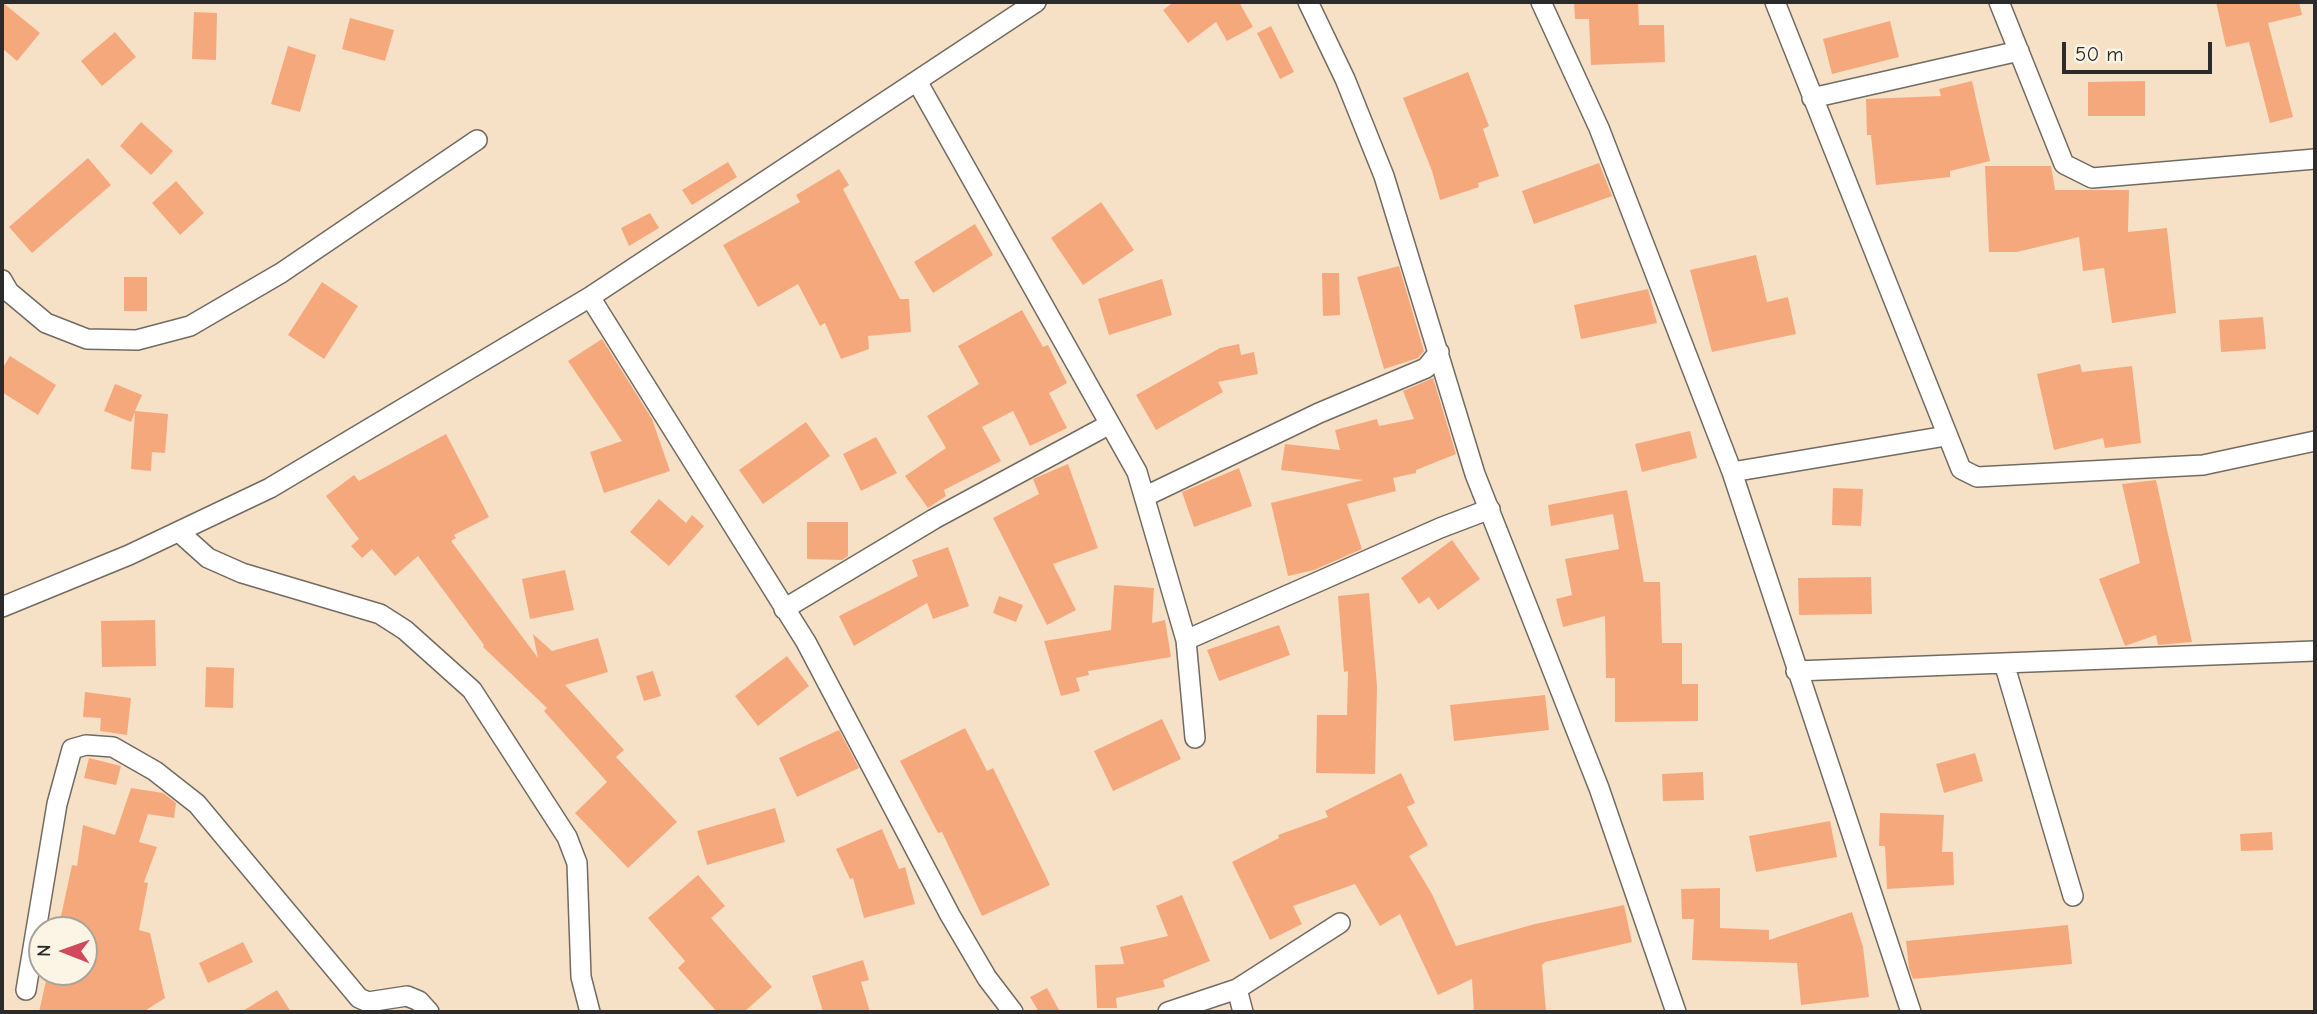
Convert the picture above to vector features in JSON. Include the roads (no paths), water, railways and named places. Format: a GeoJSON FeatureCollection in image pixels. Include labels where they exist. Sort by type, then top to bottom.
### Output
{"type":"FeatureCollection","features":[{"type":"Feature","properties":{"kind":"street"},"geometry":{"type":"LineString","coordinates":[[2,607],[179,532],[270,488],[590,297],[918,83],[1036,2]]}},
{"type":"Feature","properties":{"kind":"street"},"geometry":{"type":"LineString","coordinates":[[1308,2],[1345,79],[1384,176],[1475,474],[1599,788],[1676,1012]]}},
{"type":"Feature","properties":{"kind":"street"},"geometry":{"type":"LineString","coordinates":[[1541,2],[1599,128],[1732,472],[1911,1012]]}},
{"type":"Feature","properties":{"kind":"street"},"geometry":{"type":"LineString","coordinates":[[1775,2],[1961,470],[1976,477],[2203,465],[2315,441]]}},
{"type":"Feature","properties":{"kind":"street"},"geometry":{"type":"LineString","coordinates":[[1999,2],[2064,163],[2092,178],[2315,159]]}},
{"type":"Feature","properties":{"kind":"street"},"geometry":{"type":"LineString","coordinates":[[1812,98],[2019,51]]}},
{"type":"Feature","properties":{"kind":"street"},"geometry":{"type":"LineString","coordinates":[[918,83],[1137,472],[1186,640],[1195,738]]}},
{"type":"Feature","properties":{"kind":"street"},"geometry":{"type":"LineString","coordinates":[[2,280],[9,292],[46,323],[87,339],[138,340],[190,326],[281,273],[477,141]]}},
{"type":"Feature","properties":{"kind":"street"},"geometry":{"type":"LineString","coordinates":[[590,297],[806,642],[950,915],[987,978],[1013,1012]]}},
{"type":"Feature","properties":{"kind":"street"},"geometry":{"type":"LineString","coordinates":[[1146,496],[1319,413],[1426,368],[1439,352]]}},
{"type":"Feature","properties":{"kind":"street"},"geometry":{"type":"LineString","coordinates":[[784,610],[934,519],[1110,424]]}},
{"type":"Feature","properties":{"kind":"street"},"geometry":{"type":"LineString","coordinates":[[1732,472],[1946,436]]}},
{"type":"Feature","properties":{"kind":"street"},"geometry":{"type":"LineString","coordinates":[[1186,640],[1440,528],[1490,509]]}},
{"type":"Feature","properties":{"kind":"street"},"geometry":{"type":"LineString","coordinates":[[179,532],[208,558],[242,573],[380,614],[405,630],[472,690],[567,837],[577,863],[581,978],[590,1012]]}},
{"type":"Feature","properties":{"kind":"street"},"geometry":{"type":"LineString","coordinates":[[1796,671],[2315,651]]}},
{"type":"Feature","properties":{"kind":"street"},"geometry":{"type":"LineString","coordinates":[[2004,663],[2073,896]]}},
{"type":"Feature","properties":{"kind":"street"},"geometry":{"type":"LineString","coordinates":[[26,990],[57,804],[72,749],[86,744],[113,747],[155,771],[197,804],[359,998],[368,1002],[407,996],[419,1001],[429,1012]]}},
{"type":"Feature","properties":{"kind":"street"},"geometry":{"type":"LineString","coordinates":[[1167,1012],[1237,989],[1340,923]]}},
{"type":"Feature","properties":{"kind":"street"},"geometry":{"type":"LineString","coordinates":[[1237,989],[1243,1012]]}}]}
